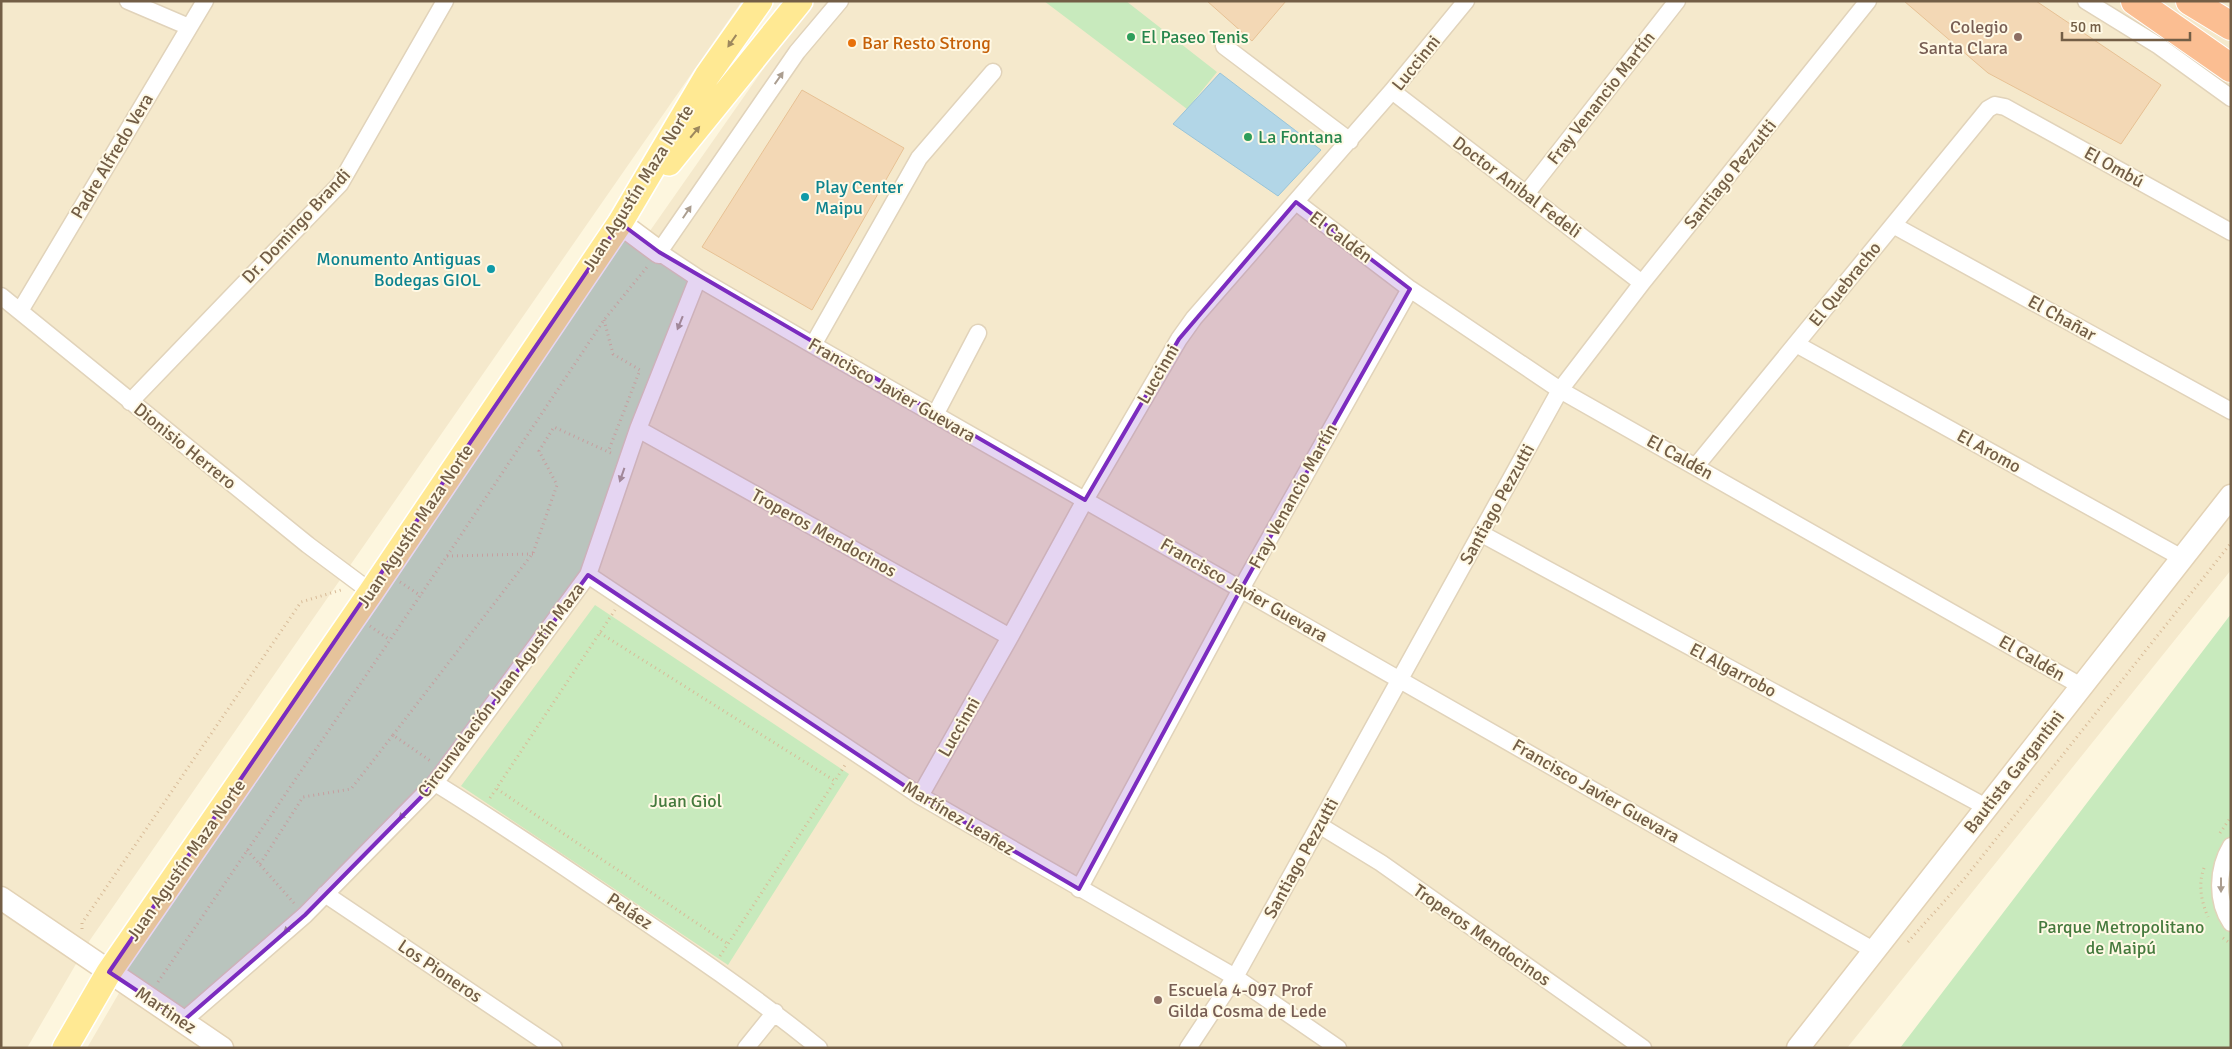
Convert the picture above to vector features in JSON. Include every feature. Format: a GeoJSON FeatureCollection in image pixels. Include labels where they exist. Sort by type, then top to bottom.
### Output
{"type":"FeatureCollection","features":[{"type":"Feature","properties":{"kind":"highway"},"geometry":{"type":"LineString","coordinates":[[2135,1],[2231,68]]}},
{"type":"Feature","properties":{"kind":"highway"},"geometry":{"type":"LineString","coordinates":[[2190,1],[2231,26]]}},
{"type":"Feature","properties":{"kind":"main road","name":"Juan Agustín Maza Norte"},"geometry":{"type":"LineString","coordinates":[[65,1048],[109,972],[366,588],[620,223],[706,76],[760,1]]}},
{"type":"Feature","properties":{"kind":"main road"},"geometry":{"type":"LineString","coordinates":[[620,223],[800,1]]}},
{"type":"Feature","properties":{"kind":"street"},"geometry":{"type":"LineString","coordinates":[[128,1],[189,27]]}},
{"type":"Feature","properties":{"kind":"street","name":"Padre Alfredo Vera"},"geometry":{"type":"LineString","coordinates":[[20,311],[204,1]]}},
{"type":"Feature","properties":{"kind":"street"},"geometry":{"type":"LineString","coordinates":[[659,252],[797,52],[840,1]]}},
{"type":"Feature","properties":{"kind":"street","name":"Luccinni"},"geometry":{"type":"LineString","coordinates":[[920,796],[1085,500],[1179,339],[1194,318],[1350,141],[1466,1]]}},
{"type":"Feature","properties":{"kind":"street","name":"Fray Venancio Martín"},"geometry":{"type":"LineString","coordinates":[[1526,194],[1677,1]]}},
{"type":"Feature","properties":{"kind":"street"},"geometry":{"type":"LineString","coordinates":[[2086,1],[2159,46],[2231,98]]}},
{"type":"Feature","properties":{"kind":"street","name":"Dr. Domingo Brandi"},"geometry":{"type":"LineString","coordinates":[[130,402],[340,184],[440,3]]}},
{"type":"Feature","properties":{"kind":"street","name":"Santiago Pezzutti"},"geometry":{"type":"LineString","coordinates":[[1188,1048],[1235,977],[1560,390],[1862,3]]}},
{"type":"Feature","properties":{"kind":"street"},"geometry":{"type":"LineString","coordinates":[[1224,46],[1350,141]]}},
{"type":"Feature","properties":{"kind":"street"},"geometry":{"type":"LineString","coordinates":[[813,345],[919,158],[993,72]]}},
{"type":"Feature","properties":{"kind":"street","name":"Doctor Anibal Fedeli"},"geometry":{"type":"LineString","coordinates":[[1392,91],[1642,283]]}},
{"type":"Feature","properties":{"kind":"street","name":"El Quebracho"},"geometry":{"type":"LineString","coordinates":[[1696,466],[1988,109],[1995,105]]}},
{"type":"Feature","properties":{"kind":"street","name":"El Ombú"},"geometry":{"type":"LineString","coordinates":[[1995,105],[2005,107],[2231,232]]}},
{"type":"Feature","properties":{"kind":"street","name":"El Caldén"},"geometry":{"type":"LineString","coordinates":[[1296,202],[1410,289],[1560,390],[2081,686]]}},
{"type":"Feature","properties":{"kind":"street","name":"Francisco Javier Guevara"},"geometry":{"type":"LineString","coordinates":[[620,223],[698,278],[813,345],[1873,950]]}},
{"type":"Feature","properties":{"kind":"street","name":"El Chañar"},"geometry":{"type":"LineString","coordinates":[[1893,225],[2231,411]]}},
{"type":"Feature","properties":{"kind":"street","name":"Circunvalación Juan Agustín Maza"},"geometry":{"type":"LineString","coordinates":[[183,1021],[305,915],[439,777],[588,575],[638,429],[698,278]]}},
{"type":"Feature","properties":{"kind":"street","name":"Fray Venancio Martín"},"geometry":{"type":"LineString","coordinates":[[1079,889],[1241,589],[1410,289]]}},
{"type":"Feature","properties":{"kind":"street","name":"Dionisio Herrero"},"geometry":{"type":"LineString","coordinates":[[1,296],[308,546],[366,588]]}},
{"type":"Feature","properties":{"kind":"street"},"geometry":{"type":"LineString","coordinates":[[935,415],[978,333]]}},
{"type":"Feature","properties":{"kind":"street","name":"El Aromo"},"geometry":{"type":"LineString","coordinates":[[1796,344],[2182,558]]}},
{"type":"Feature","properties":{"kind":"street","name":"Troperos Mendocinos"},"geometry":{"type":"LineString","coordinates":[[638,429],[1010,637]]}},
{"type":"Feature","properties":{"kind":"street","name":"Bautista Gargantini"},"geometry":{"type":"LineString","coordinates":[[1798,1048],[2231,496]]}},
{"type":"Feature","properties":{"kind":"street","name":"El Algarrobo"},"geometry":{"type":"LineString","coordinates":[[1480,533],[1986,807]]}},
{"type":"Feature","properties":{"kind":"street","name":"Martínez Leañez"},"geometry":{"type":"LineString","coordinates":[[588,575],[920,796],[1235,977],[1338,1048]]}},
{"type":"Feature","properties":{"kind":"street","name":"Peláez"},"geometry":{"type":"LineString","coordinates":[[439,777],[481,811],[775,1012],[819,1048]]}},
{"type":"Feature","properties":{"kind":"street","name":"Troperos Mendocinos"},"geometry":{"type":"LineString","coordinates":[[1319,825],[1381,863],[1643,1048]]}},
{"type":"Feature","properties":{"kind":"street"},"geometry":{"type":"LineString","coordinates":[[2231,846],[2226,854],[2219,883],[2223,911],[2231,922]]}},
{"type":"Feature","properties":{"kind":"street","name":"Los Pioneros"},"geometry":{"type":"LineString","coordinates":[[325,894],[554,1048]]}},
{"type":"Feature","properties":{"kind":"street","name":"Martinez"},"geometry":{"type":"LineString","coordinates":[[1,898],[222,1048]]}},
{"type":"Feature","properties":{"kind":"street"},"geometry":{"type":"LineString","coordinates":[[746,1048],[775,1012]]}},
{"type":"Feature","properties":{"kind":"path"},"geometry":{"type":"LineString","coordinates":[[147,997],[448,556],[604,320],[659,252]]}},
{"type":"Feature","properties":{"kind":"path"},"geometry":{"type":"LineString","coordinates":[[604,320],[613,354],[640,370],[608,452]]}},
{"type":"Feature","properties":{"kind":"path"},"geometry":{"type":"LineString","coordinates":[[260,864],[303,797],[351,789],[534,554],[557,485],[538,451],[554,427],[628,460]]}},
{"type":"Feature","properties":{"kind":"path"},"geometry":{"type":"LineString","coordinates":[[1905,944],[1920,931],[1965,878],[2231,543]]}},
{"type":"Feature","properties":{"kind":"path"},"geometry":{"type":"LineString","coordinates":[[448,556],[534,554]]}},
{"type":"Feature","properties":{"kind":"path"},"geometry":{"type":"LineString","coordinates":[[80,952],[82,923],[301,602],[366,588]]}},
{"type":"Feature","properties":{"kind":"path"},"geometry":{"type":"LineString","coordinates":[[481,811],[623,599]]}},
{"type":"Feature","properties":{"kind":"path"},"geometry":{"type":"LineString","coordinates":[[600,633],[835,781]]}},
{"type":"Feature","properties":{"kind":"path"},"geometry":{"type":"LineString","coordinates":[[393,735],[439,777]]}},
{"type":"Feature","properties":{"kind":"path"},"geometry":{"type":"LineString","coordinates":[[497,789],[728,944],[853,752]]}},
{"type":"Feature","properties":{"kind":"path"},"geometry":{"type":"LineString","coordinates":[[247,850],[305,915]]}},
{"type":"Feature","properties":{"kind":"highlighted area"},"geometry":{"type":"Polygon","coordinates":[[[1296,202],[1410,289],[1241,589],[1079,889],[920,796],[588,575],[435,783],[305,915],[183,1021],[109,972],[620,223],[659,252],[1085,500],[1179,339],[1296,202]]]}},
{"type":"Feature","properties":{"kind":"shaded area"},"geometry":{"type":"Polygon","coordinates":[[[1,1],[742,1],[90,940],[27,1048],[1,1048],[1,1]]]}},
{"type":"Feature","properties":{"kind":"shaded area"},"geometry":{"type":"Polygon","coordinates":[[[811,1],[2231,1],[2231,570],[1847,1048],[87,1048],[133,969],[811,1]]]}},
{"type":"Feature","properties":{"kind":"green space","name":"El Paseo Tenis"},"geometry":{"type":"Polygon","coordinates":[[[1044,1],[1126,1],[1217,72],[1187,109],[1044,1]]]}},
{"type":"Feature","properties":{"kind":"green space"},"geometry":{"type":"Polygon","coordinates":[[[620,223],[698,278],[588,575],[435,783],[183,1021],[109,972],[620,223]]]}},
{"type":"Feature","properties":{"kind":"green space","name":"Juan Giol"},"geometry":{"type":"Polygon","coordinates":[[[595,605],[849,774],[728,965],[461,786],[595,605]]]}},
{"type":"Feature","properties":{"kind":"green space","name":"Parque Metropolitano de Maipú"},"geometry":{"type":"Polygon","coordinates":[[[2231,614],[2231,1048],[1900,1048],[2231,614]]]}},
{"type":"Feature","properties":{"kind":"water","name":"La Fontana"},"geometry":{"type":"Polygon","coordinates":[[[1220,73],[1321,150],[1278,196],[1173,124],[1220,73]]]}},
{"type":"Feature","properties":{"kind":"building"},"geometry":{"type":"Polygon","coordinates":[[[1207,1],[1286,1],[1252,41],[1207,1]]]}},
{"type":"Feature","properties":{"kind":"building","name":"Colegio Santa Clara"},"geometry":{"type":"Polygon","coordinates":[[[1904,1],[2036,1],[2161,85],[2121,144],[1988,73],[1904,1]]]}},
{"type":"Feature","properties":{"kind":"building","name":"Play Center Maipu"},"geometry":{"type":"Polygon","coordinates":[[[802,90],[904,148],[812,310],[702,247],[802,90]]]}},
{"type":"Feature","properties":{"kind":"place","name":"El Paseo Tenis"},"geometry":{"type":"Point","coordinates":[1131,37]}},
{"type":"Feature","properties":{"kind":"place","name":"Colegio Santa Clara"},"geometry":{"type":"Point","coordinates":[2018,37]}},
{"type":"Feature","properties":{"kind":"place","name":"Bar Resto Strong"},"geometry":{"type":"Point","coordinates":[852,43]}},
{"type":"Feature","properties":{"kind":"place","name":"La Fontana"},"geometry":{"type":"Point","coordinates":[1248,137]}},
{"type":"Feature","properties":{"kind":"place","name":"Play Center Maipu"},"geometry":{"type":"Point","coordinates":[805,197]}},
{"type":"Feature","properties":{"kind":"place","name":"Monumento Antiguas Bodegas GIOL"},"geometry":{"type":"Point","coordinates":[491,269]}},
{"type":"Feature","properties":{"kind":"place","name":"Escuela 4-097 Prof Gilda Cosma de Lede"},"geometry":{"type":"Point","coordinates":[1158,1000]}}]}
